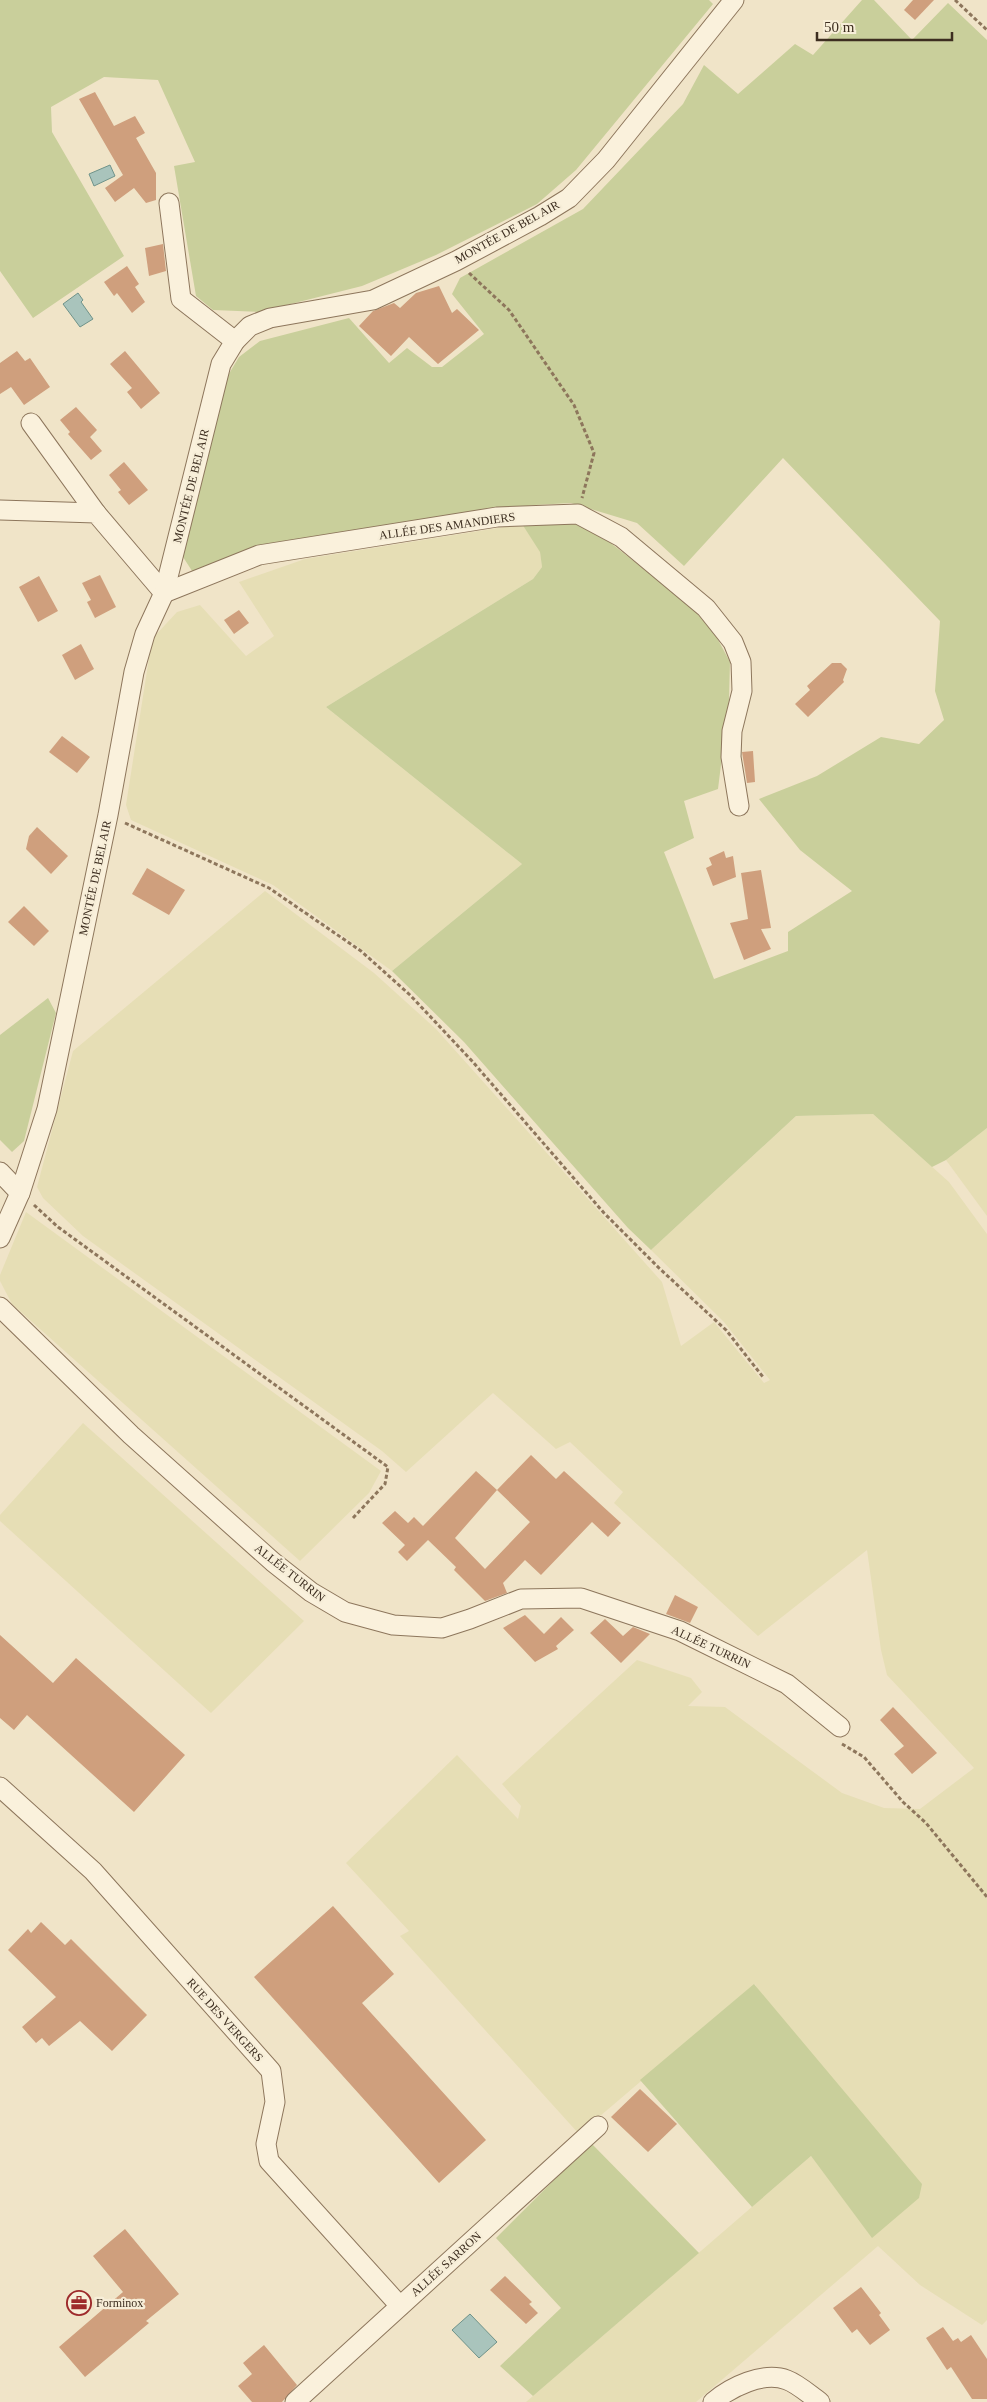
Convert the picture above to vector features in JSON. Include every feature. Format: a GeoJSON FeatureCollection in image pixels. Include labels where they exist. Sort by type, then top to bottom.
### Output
{"type":"FeatureCollection","features":[{"type":"Feature","properties":{"kind":"street","name":"MONTÉE DE BEL AIR"},"geometry":{"type":"LineString","coordinates":[[0,1238],[20,1193],[47,1109],[108,815],[134,672],[145,634],[164,593],[221,364],[236,341],[250,326],[270,318],[373,300],[456,261],[540,216],[569,198],[606,160],[734,0]]}},
{"type":"Feature","properties":{"kind":"street"},"geometry":{"type":"LineString","coordinates":[[169,203],[181,299],[236,341]]}},
{"type":"Feature","properties":{"kind":"street"},"geometry":{"type":"LineString","coordinates":[[31,423],[96,513],[164,593]]}},
{"type":"Feature","properties":{"kind":"street"},"geometry":{"type":"LineString","coordinates":[[0,510],[96,513]]}},
{"type":"Feature","properties":{"kind":"street"},"geometry":{"type":"LineString","coordinates":[[578,514],[628,543],[706,608],[733,642],[741,662],[742,692],[732,731],[731,757],[740,806]]}},
{"type":"Feature","properties":{"kind":"street","name":"ALLÉE DES AMANDIERS"},"geometry":{"type":"LineString","coordinates":[[164,593],[259,555],[497,517],[578,514]]}},
{"type":"Feature","properties":{"kind":"street"},"geometry":{"type":"LineString","coordinates":[[0,1172],[20,1193]]}},
{"type":"Feature","properties":{"kind":"street","name":"ALLÉE TURRIN"},"geometry":{"type":"LineString","coordinates":[[0,1307],[132,1435],[273,1562],[311,1592],[345,1612],[393,1624],[442,1628],[521,1599],[581,1598],[680,1631],[778,1679],[787,1684],[838,1734]]}},
{"type":"Feature","properties":{"kind":"street","name":"RUE DES VERGERS"},"geometry":{"type":"LineString","coordinates":[[0,1787],[92,1871],[271,2071],[275,2102],[266,2144],[269,2161],[400,2306]]}},
{"type":"Feature","properties":{"kind":"street","name":"ALLÉE SARRON"},"geometry":{"type":"LineString","coordinates":[[295,2402],[598,2126]]}},
{"type":"Feature","properties":{"kind":"street"},"geometry":{"type":"LineString","coordinates":[[713,2402],[726,2391],[764,2378],[787,2380],[820,2402]]}},
{"type":"Feature","properties":{"kind":"path"},"geometry":{"type":"LineString","coordinates":[[955,0],[987,30]]}},
{"type":"Feature","properties":{"kind":"path"},"geometry":{"type":"LineString","coordinates":[[456,261],[509,310],[574,405],[594,453],[578,514]]}},
{"type":"Feature","properties":{"kind":"path"},"geometry":{"type":"LineString","coordinates":[[108,815],[269,888],[361,951],[410,995],[472,1060],[604,1213],[659,1268],[726,1330],[764,1376]]}},
{"type":"Feature","properties":{"kind":"path"},"geometry":{"type":"LineString","coordinates":[[20,1193],[58,1227],[388,1467],[385,1484],[352,1519]]}},
{"type":"Feature","properties":{"kind":"path"},"geometry":{"type":"LineString","coordinates":[[838,1734],[864,1758],[903,1802],[926,1823],[987,1897]]}},
{"type":"Feature","properties":{"kind":"shaded area"},"geometry":{"type":"Polygon","coordinates":[[[522,524],[540,551],[542,567],[533,579],[326,707],[522,864],[392,971],[273,885],[131,820],[126,805],[152,639],[177,612],[200,605],[246,656],[274,636],[239,582],[305,559],[522,524]]]}},
{"type":"Feature","properties":{"kind":"shaded area"},"geometry":{"type":"Polygon","coordinates":[[[265,891],[374,973],[436,1029],[662,1282],[681,1346],[714,1322],[764,1383],[770,1380],[724,1322],[651,1250],[796,1116],[873,1114],[949,1182],[987,1234],[987,2320],[982,2325],[920,2285],[878,2246],[696,2402],[526,2402],[811,2156],[872,2237],[755,1984],[579,2134],[400,1936],[409,1931],[346,1863],[457,1755],[518,1819],[521,1806],[502,1784],[637,1660],[691,1678],[702,1692],[688,1706],[725,1707],[842,1793],[884,1808],[920,1809],[974,1768],[887,1675],[881,1650],[867,1550],[758,1636],[614,1503],[623,1492],[570,1442],[556,1449],[493,1393],[406,1472],[382,1451],[83,1236],[43,1198],[37,1187],[73,1051],[265,891]]]}},
{"type":"Feature","properties":{"kind":"shaded area"},"geometry":{"type":"Polygon","coordinates":[[[987,1128],[987,1216],[946,1160],[987,1128]]]}},
{"type":"Feature","properties":{"kind":"shaded area"},"geometry":{"type":"Polygon","coordinates":[[[26,1212],[381,1471],[369,1493],[300,1561],[12,1304],[0,1281],[0,1275],[26,1212]]]}},
{"type":"Feature","properties":{"kind":"shaded area"},"geometry":{"type":"Polygon","coordinates":[[[83,1423],[304,1621],[211,1713],[0,1521],[0,1515],[83,1423]]]}},
{"type":"Feature","properties":{"kind":"green space"},"geometry":{"type":"Polygon","coordinates":[[[0,0],[709,0],[713,4],[576,170],[537,204],[436,255],[362,286],[259,312],[213,310],[196,296],[174,166],[195,162],[158,80],[104,77],[51,107],[52,132],[124,256],[33,318],[0,271],[0,0]]]}},
{"type":"Feature","properties":{"kind":"green space"},"geometry":{"type":"Polygon","coordinates":[[[862,0],[874,0],[912,40],[948,3],[987,40],[987,1128],[946,1160],[932,1167],[873,1114],[796,1116],[651,1250],[628,1228],[464,1042],[392,971],[522,864],[326,707],[533,579],[542,567],[540,552],[522,524],[573,523],[594,530],[690,605],[716,636],[730,662],[729,700],[718,789],[684,801],[694,838],[664,852],[714,979],[788,951],[788,932],[852,891],[800,850],[759,799],[817,776],[881,737],[919,744],[944,720],[935,691],[940,621],[783,458],[684,566],[637,523],[571,503],[534,505],[252,550],[196,577],[183,557],[221,387],[239,357],[260,341],[349,318],[389,363],[407,348],[432,367],[442,367],[484,334],[452,294],[460,278],[583,209],[683,104],[704,65],[738,94],[795,44],[813,55],[862,0]]]}},
{"type":"Feature","properties":{"kind":"green space"},"geometry":{"type":"Polygon","coordinates":[[[48,998],[56,1013],[24,1141],[12,1152],[0,1140],[0,1035],[48,998]]]}},
{"type":"Feature","properties":{"kind":"green space"},"geometry":{"type":"Polygon","coordinates":[[[754,1984],[922,2184],[919,2198],[872,2238],[811,2156],[752,2207],[640,2080],[754,1984]]]}},
{"type":"Feature","properties":{"kind":"green space"},"geometry":{"type":"Polygon","coordinates":[[[591,2143],[699,2253],[533,2396],[500,2366],[561,2308],[496,2238],[591,2143]]]}},
{"type":"Feature","properties":{"kind":"water"},"geometry":{"type":"Polygon","coordinates":[[[110,165],[115,176],[94,186],[89,174],[110,165]]]}},
{"type":"Feature","properties":{"kind":"water"},"geometry":{"type":"Polygon","coordinates":[[[78,293],[83,300],[81,302],[93,319],[80,327],[63,304],[78,293]]]}},
{"type":"Feature","properties":{"kind":"water"},"geometry":{"type":"Polygon","coordinates":[[[470,2314],[497,2342],[479,2358],[452,2330],[470,2314]]]}},
{"type":"Feature","properties":{"kind":"building"},"geometry":{"type":"Polygon","coordinates":[[[913,0],[934,0],[915,20],[904,10],[913,0]]]}},
{"type":"Feature","properties":{"kind":"building"},"geometry":{"type":"Polygon","coordinates":[[[95,92],[114,126],[135,116],[145,133],[136,138],[156,173],[156,200],[146,203],[134,188],[115,202],[105,188],[123,175],[79,99],[95,92]]]}},
{"type":"Feature","properties":{"kind":"building"},"geometry":{"type":"Polygon","coordinates":[[[163,244],[166,271],[149,276],[145,248],[163,244]]]}},
{"type":"Feature","properties":{"kind":"building"},"geometry":{"type":"Polygon","coordinates":[[[127,266],[139,284],[135,287],[145,302],[132,313],[117,293],[114,296],[104,282],[127,266]]]}},
{"type":"Feature","properties":{"kind":"building"},"geometry":{"type":"Polygon","coordinates":[[[439,286],[452,313],[457,309],[479,330],[438,364],[409,337],[391,356],[359,326],[373,311],[394,303],[400,308],[416,293],[439,286]]]}},
{"type":"Feature","properties":{"kind":"building"},"geometry":{"type":"Polygon","coordinates":[[[17,351],[25,361],[30,358],[50,387],[24,405],[11,387],[0,394],[0,363],[17,351]]]}},
{"type":"Feature","properties":{"kind":"building"},"geometry":{"type":"Polygon","coordinates":[[[125,351],[160,393],[141,409],[127,392],[132,388],[110,364],[125,351]]]}},
{"type":"Feature","properties":{"kind":"building"},"geometry":{"type":"Polygon","coordinates":[[[76,407],[97,430],[90,437],[102,451],[91,460],[68,434],[70,432],[60,420],[76,407]]]}},
{"type":"Feature","properties":{"kind":"building"},"geometry":{"type":"Polygon","coordinates":[[[124,462],[148,490],[129,505],[118,492],[121,490],[109,475],[124,462]]]}},
{"type":"Feature","properties":{"kind":"building"},"geometry":{"type":"Polygon","coordinates":[[[100,575],[116,607],[95,618],[87,602],[91,600],[82,583],[100,575]]]}},
{"type":"Feature","properties":{"kind":"building"},"geometry":{"type":"Polygon","coordinates":[[[39,576],[58,611],[38,622],[19,587],[39,576]]]}},
{"type":"Feature","properties":{"kind":"building"},"geometry":{"type":"Polygon","coordinates":[[[239,610],[249,623],[234,634],[224,620],[239,610]]]}},
{"type":"Feature","properties":{"kind":"building"},"geometry":{"type":"Polygon","coordinates":[[[81,644],[94,669],[75,680],[62,655],[81,644]]]}},
{"type":"Feature","properties":{"kind":"building"},"geometry":{"type":"Polygon","coordinates":[[[832,663],[841,663],[847,669],[844,682],[808,717],[795,704],[810,690],[807,686],[832,663]]]}},
{"type":"Feature","properties":{"kind":"building"},"geometry":{"type":"Polygon","coordinates":[[[62,736],[90,757],[77,773],[49,752],[62,736]]]}},
{"type":"Feature","properties":{"kind":"building"},"geometry":{"type":"Polygon","coordinates":[[[753,751],[755,782],[747,783],[742,752],[753,751]]]}},
{"type":"Feature","properties":{"kind":"building"},"geometry":{"type":"Polygon","coordinates":[[[37,827],[68,856],[51,874],[26,849],[29,836],[37,827]]]}},
{"type":"Feature","properties":{"kind":"building"},"geometry":{"type":"Polygon","coordinates":[[[724,851],[726,858],[733,856],[736,877],[713,886],[706,868],[712,865],[709,858],[724,851]]]}},
{"type":"Feature","properties":{"kind":"building"},"geometry":{"type":"Polygon","coordinates":[[[147,868],[185,890],[169,915],[132,894],[147,868]]]}},
{"type":"Feature","properties":{"kind":"building"},"geometry":{"type":"Polygon","coordinates":[[[761,870],[771,928],[761,929],[771,949],[744,960],[730,923],[748,919],[741,873],[761,870]]]}},
{"type":"Feature","properties":{"kind":"building"},"geometry":{"type":"Polygon","coordinates":[[[24,906],[49,931],[34,946],[8,922],[24,906]]]}},
{"type":"Feature","properties":{"kind":"building"},"geometry":{"type":"Polygon","coordinates":[[[531,1455],[556,1479],[564,1471],[621,1523],[608,1537],[592,1522],[541,1575],[525,1560],[503,1583],[507,1593],[485,1601],[454,1570],[456,1567],[428,1540],[407,1561],[398,1552],[405,1545],[382,1523],[395,1511],[408,1523],[414,1517],[423,1526],[476,1471],[497,1490],[531,1455]],[[497,1490],[455,1538],[485,1569],[530,1522],[497,1490]]]}},
{"type":"Feature","properties":{"kind":"building"},"geometry":{"type":"Polygon","coordinates":[[[675,1595],[698,1607],[690,1623],[666,1614],[675,1595]]]}},
{"type":"Feature","properties":{"kind":"building"},"geometry":{"type":"Polygon","coordinates":[[[525,1615],[544,1634],[561,1617],[574,1630],[556,1646],[558,1649],[535,1662],[503,1628],[525,1615]]]}},
{"type":"Feature","properties":{"kind":"building"},"geometry":{"type":"Polygon","coordinates":[[[605,1619],[623,1636],[633,1627],[650,1634],[621,1663],[590,1633],[605,1619]]]}},
{"type":"Feature","properties":{"kind":"building"},"geometry":{"type":"Polygon","coordinates":[[[0,1635],[53,1683],[76,1658],[185,1755],[134,1812],[27,1715],[14,1730],[0,1718],[0,1635]]]}},
{"type":"Feature","properties":{"kind":"building"},"geometry":{"type":"Polygon","coordinates":[[[893,1707],[937,1753],[912,1774],[894,1754],[904,1746],[880,1720],[893,1707]]]}},
{"type":"Feature","properties":{"kind":"building"},"geometry":{"type":"Polygon","coordinates":[[[333,1906],[394,1974],[362,2003],[486,2140],[439,2183],[254,1977],[333,1906]]]}},
{"type":"Feature","properties":{"kind":"building"},"geometry":{"type":"Polygon","coordinates":[[[41,1922],[65,1945],[71,1939],[147,2015],[112,2051],[80,2021],[49,2046],[42,2038],[36,2043],[22,2027],[56,1997],[8,1950],[28,1929],[31,1933],[41,1922]]]}},
{"type":"Feature","properties":{"kind":"building"},"geometry":{"type":"Polygon","coordinates":[[[640,2089],[677,2124],[648,2152],[611,2117],[640,2089]]]}},
{"type":"Feature","properties":{"kind":"building"},"geometry":{"type":"Polygon","coordinates":[[[125,2229],[179,2294],[146,2321],[149,2323],[85,2377],[59,2347],[123,2292],[93,2256],[125,2229]]]}},
{"type":"Feature","properties":{"kind":"building"},"geometry":{"type":"Polygon","coordinates":[[[505,2276],[532,2302],[529,2304],[538,2313],[526,2324],[490,2290],[505,2276]]]}},
{"type":"Feature","properties":{"kind":"building"},"geometry":{"type":"Polygon","coordinates":[[[861,2287],[881,2313],[879,2315],[890,2330],[870,2345],[857,2329],[852,2333],[833,2308],[861,2287]]]}},
{"type":"Feature","properties":{"kind":"building"},"geometry":{"type":"Polygon","coordinates":[[[943,2327],[953,2341],[958,2338],[961,2342],[971,2335],[987,2359],[987,2399],[972,2399],[951,2367],[947,2370],[926,2338],[943,2327]]]}},
{"type":"Feature","properties":{"kind":"building"},"geometry":{"type":"Polygon","coordinates":[[[264,2345],[297,2385],[282,2402],[252,2402],[238,2386],[252,2374],[243,2363],[264,2345]]]}},
{"type":"Feature","properties":{"kind":"place","name":"Forminox"},"geometry":{"type":"Point","coordinates":[79,2303]}}]}
